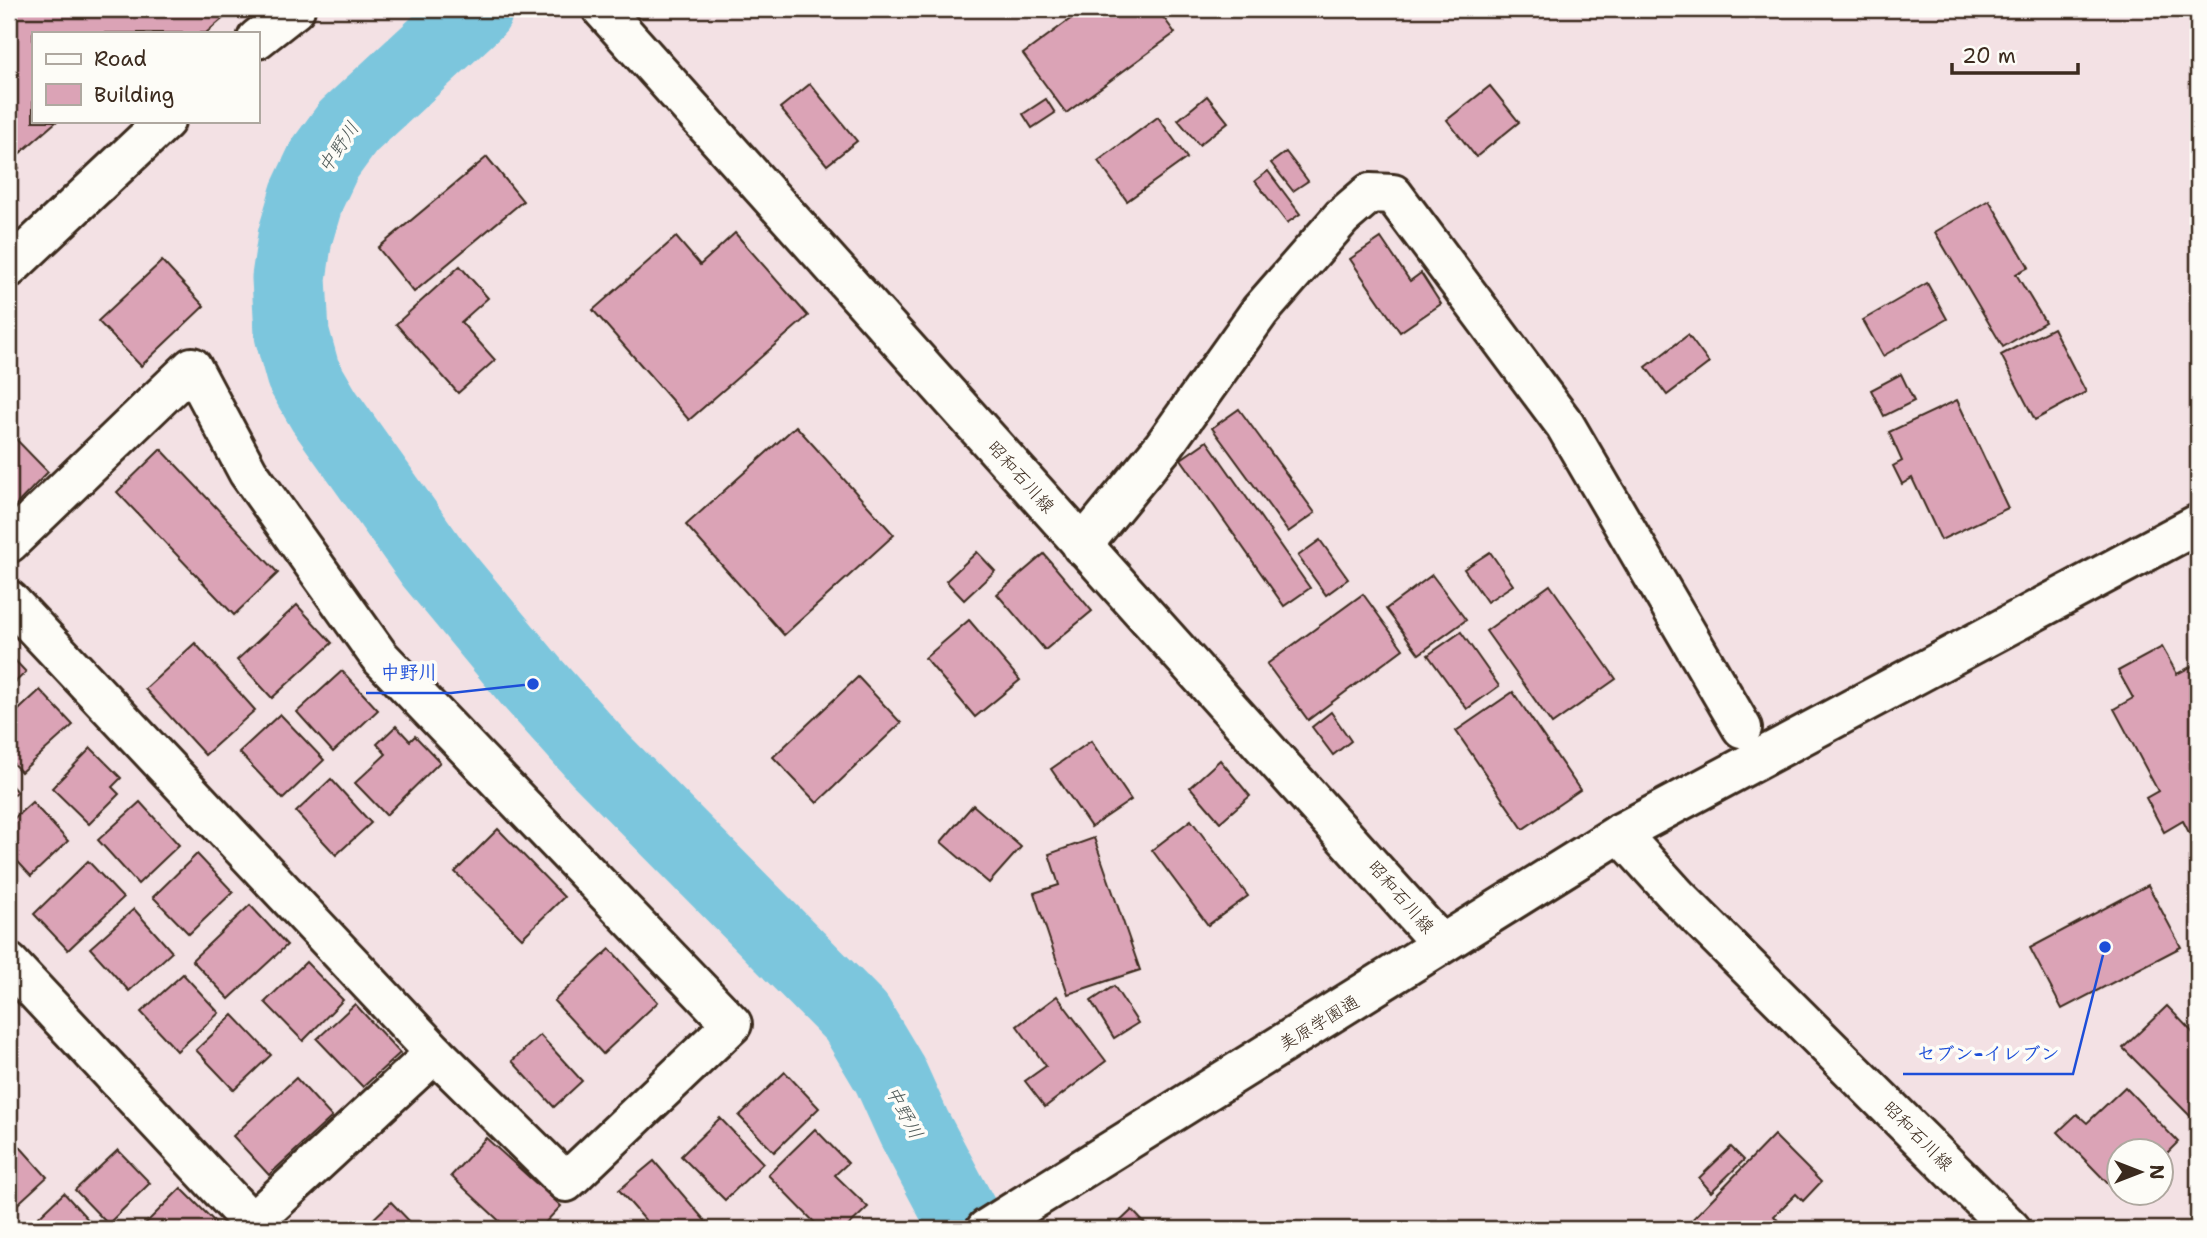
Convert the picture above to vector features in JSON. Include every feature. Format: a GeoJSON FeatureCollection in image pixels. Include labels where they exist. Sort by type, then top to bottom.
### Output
{"type":"FeatureCollection","features":[{"type":"Feature","properties":{"kind":"street"},"geometry":{"type":"LineString","coordinates":[[259,37],[295,9]]}},
{"type":"Feature","properties":{"kind":"street","name":"昭和石川線"},"geometry":{"type":"LineString","coordinates":[[602,9],[1441,943]]}},
{"type":"Feature","properties":{"kind":"street"},"geometry":{"type":"LineString","coordinates":[[9,268],[129,158],[164,122]]}},
{"type":"Feature","properties":{"kind":"street"},"geometry":{"type":"LineString","coordinates":[[1082,546],[1163,447],[1260,312],[1342,216],[1370,192],[1393,194],[1565,425],[1742,728]]}},
{"type":"Feature","properties":{"kind":"street"},"geometry":{"type":"LineString","coordinates":[[9,543],[192,367],[248,472],[379,656],[732,1024],[566,1182],[435,1052],[9,600]]}},
{"type":"Feature","properties":{"kind":"street","name":"美原学園通"},"geometry":{"type":"LineString","coordinates":[[1001,1220],[1367,994],[1441,943],[1620,833],[2198,524]]}},
{"type":"Feature","properties":{"kind":"street","name":"昭和石川線"},"geometry":{"type":"LineString","coordinates":[[1620,833],[1677,896],[2011,1229]]}},
{"type":"Feature","properties":{"kind":"street"},"geometry":{"type":"LineString","coordinates":[[9,963],[248,1226],[435,1052]]}},
{"type":"Feature","properties":{"kind":"building"},"geometry":{"type":"Polygon","coordinates":[[[9,9],[234,9],[207,32],[32,32],[32,122],[56,122],[19,154],[9,142],[9,9]]]}},
{"type":"Feature","properties":{"kind":"building"},"geometry":{"type":"Polygon","coordinates":[[[1084,9],[1157,9],[1175,33],[1066,113],[1023,54],[1084,9]]]}},
{"type":"Feature","properties":{"kind":"building"},"geometry":{"type":"Polygon","coordinates":[[[810,84],[857,141],[827,165],[780,108],[810,84]]]}},
{"type":"Feature","properties":{"kind":"building"},"geometry":{"type":"Polygon","coordinates":[[[1490,86],[1519,122],[1476,157],[1447,120],[1490,86]]]}},
{"type":"Feature","properties":{"kind":"building"},"geometry":{"type":"Polygon","coordinates":[[[1207,96],[1228,122],[1199,145],[1178,120],[1207,96]]]}},
{"type":"Feature","properties":{"kind":"building"},"geometry":{"type":"Polygon","coordinates":[[[1046,99],[1055,113],[1032,128],[1023,114],[1046,99]]]}},
{"type":"Feature","properties":{"kind":"building"},"geometry":{"type":"Polygon","coordinates":[[[1158,117],[1187,158],[1127,201],[1098,161],[1158,117]]]}},
{"type":"Feature","properties":{"kind":"building"},"geometry":{"type":"Polygon","coordinates":[[[1286,152],[1308,181],[1293,191],[1271,163],[1286,152]]]}},
{"type":"Feature","properties":{"kind":"building"},"geometry":{"type":"Polygon","coordinates":[[[9,157],[19,168],[9,177],[9,157]]]}},
{"type":"Feature","properties":{"kind":"building"},"geometry":{"type":"Polygon","coordinates":[[[487,157],[523,201],[414,292],[378,248],[487,157]]]}},
{"type":"Feature","properties":{"kind":"building"},"geometry":{"type":"Polygon","coordinates":[[[1268,171],[1300,214],[1287,223],[1255,181],[1268,171]]]}},
{"type":"Feature","properties":{"kind":"building"},"geometry":{"type":"Polygon","coordinates":[[[1989,200],[2029,267],[2016,274],[2045,322],[2003,347],[1935,232],[1989,200]]]}},
{"type":"Feature","properties":{"kind":"building"},"geometry":{"type":"Polygon","coordinates":[[[735,233],[808,316],[689,420],[593,310],[676,237],[700,265],[735,233]]]}},
{"type":"Feature","properties":{"kind":"building"},"geometry":{"type":"Polygon","coordinates":[[[1381,238],[1410,281],[1421,273],[1441,304],[1400,332],[1350,259],[1381,238]]]}},
{"type":"Feature","properties":{"kind":"building"},"geometry":{"type":"Polygon","coordinates":[[[162,261],[204,306],[141,366],[98,321],[162,261]]]}},
{"type":"Feature","properties":{"kind":"building"},"geometry":{"type":"Polygon","coordinates":[[[460,266],[488,298],[461,322],[495,360],[458,393],[396,324],[460,266]]]}},
{"type":"Feature","properties":{"kind":"building"},"geometry":{"type":"Polygon","coordinates":[[[1927,283],[1947,319],[1883,356],[1863,320],[1927,283]]]}},
{"type":"Feature","properties":{"kind":"building"},"geometry":{"type":"Polygon","coordinates":[[[2053,328],[2086,392],[2035,420],[2001,355],[2053,328]]]}},
{"type":"Feature","properties":{"kind":"building"},"geometry":{"type":"Polygon","coordinates":[[[1688,335],[1709,363],[1667,395],[1646,367],[1688,335]]]}},
{"type":"Feature","properties":{"kind":"building"},"geometry":{"type":"Polygon","coordinates":[[[1901,374],[1914,401],[1884,416],[1871,390],[1901,374]]]}},
{"type":"Feature","properties":{"kind":"building"},"geometry":{"type":"Polygon","coordinates":[[[1957,400],[2008,508],[1941,540],[1912,478],[1902,484],[1893,466],[1902,461],[1889,432],[1957,400]]]}},
{"type":"Feature","properties":{"kind":"building"},"geometry":{"type":"Polygon","coordinates":[[[1239,409],[1315,513],[1288,532],[1212,428],[1239,409]]]}},
{"type":"Feature","properties":{"kind":"building"},"geometry":{"type":"Polygon","coordinates":[[[796,426],[894,535],[784,635],[686,525],[796,426]]]}},
{"type":"Feature","properties":{"kind":"building"},"geometry":{"type":"Polygon","coordinates":[[[9,432],[48,472],[12,509],[9,505],[9,432]]]}},
{"type":"Feature","properties":{"kind":"building"},"geometry":{"type":"Polygon","coordinates":[[[1207,441],[1310,588],[1284,606],[1181,459],[1207,441]]]}},
{"type":"Feature","properties":{"kind":"building"},"geometry":{"type":"Polygon","coordinates":[[[161,449],[278,573],[234,615],[117,492],[161,449]]]}},
{"type":"Feature","properties":{"kind":"building"},"geometry":{"type":"Polygon","coordinates":[[[1320,540],[1348,579],[1326,595],[1298,556],[1320,540]]]}},
{"type":"Feature","properties":{"kind":"building"},"geometry":{"type":"Polygon","coordinates":[[[977,552],[995,571],[964,600],[946,581],[977,552]]]}},
{"type":"Feature","properties":{"kind":"building"},"geometry":{"type":"Polygon","coordinates":[[[1490,552],[1513,585],[1487,602],[1464,569],[1490,552]]]}},
{"type":"Feature","properties":{"kind":"building"},"geometry":{"type":"Polygon","coordinates":[[[1044,554],[1092,611],[1045,650],[997,594],[1044,554]]]}},
{"type":"Feature","properties":{"kind":"building"},"geometry":{"type":"Polygon","coordinates":[[[1432,575],[1466,620],[1419,654],[1386,609],[1432,575]]]}},
{"type":"Feature","properties":{"kind":"building"},"geometry":{"type":"Polygon","coordinates":[[[1550,585],[1616,679],[1552,724],[1486,631],[1550,585]]]}},
{"type":"Feature","properties":{"kind":"building"},"geometry":{"type":"Polygon","coordinates":[[[1363,594],[1403,649],[1308,720],[1267,664],[1363,594]]]}},
{"type":"Feature","properties":{"kind":"building"},"geometry":{"type":"Polygon","coordinates":[[[297,605],[332,643],[272,698],[237,660],[297,605]]]}},
{"type":"Feature","properties":{"kind":"building"},"geometry":{"type":"Polygon","coordinates":[[[969,620],[1020,680],[975,717],[925,658],[969,620]]]}},
{"type":"Feature","properties":{"kind":"building"},"geometry":{"type":"Polygon","coordinates":[[[1461,632],[1499,686],[1467,709],[1428,655],[1461,632]]]}},
{"type":"Feature","properties":{"kind":"building"},"geometry":{"type":"Polygon","coordinates":[[[195,643],[255,710],[205,755],[145,689],[195,643]]]}},
{"type":"Feature","properties":{"kind":"building"},"geometry":{"type":"Polygon","coordinates":[[[2162,647],[2177,674],[2198,663],[2198,850],[2183,821],[2164,832],[2146,798],[2158,791],[2114,709],[2133,698],[2118,671],[2162,647]]]}},
{"type":"Feature","properties":{"kind":"building"},"geometry":{"type":"Polygon","coordinates":[[[9,654],[26,672],[9,688],[9,654]]]}},
{"type":"Feature","properties":{"kind":"building"},"geometry":{"type":"Polygon","coordinates":[[[342,671],[378,710],[333,752],[297,712],[342,671]]]}},
{"type":"Feature","properties":{"kind":"building"},"geometry":{"type":"Polygon","coordinates":[[[858,677],[901,723],[817,803],[773,757],[858,677]]]}},
{"type":"Feature","properties":{"kind":"building"},"geometry":{"type":"Polygon","coordinates":[[[40,690],[73,725],[21,772],[9,759],[9,719],[40,690]]]}},
{"type":"Feature","properties":{"kind":"building"},"geometry":{"type":"Polygon","coordinates":[[[1513,692],[1580,790],[1523,829],[1456,731],[1513,692]]]}},
{"type":"Feature","properties":{"kind":"building"},"geometry":{"type":"Polygon","coordinates":[[[1331,712],[1351,741],[1333,755],[1312,727],[1331,712]]]}},
{"type":"Feature","properties":{"kind":"building"},"geometry":{"type":"Polygon","coordinates":[[[280,714],[324,760],[283,799],[239,752],[280,714]]]}},
{"type":"Feature","properties":{"kind":"building"},"geometry":{"type":"Polygon","coordinates":[[[396,726],[410,741],[415,736],[440,762],[386,815],[355,783],[386,754],[377,744],[396,726]]]}},
{"type":"Feature","properties":{"kind":"building"},"geometry":{"type":"Polygon","coordinates":[[[1091,741],[1131,800],[1091,827],[1051,769],[1091,741]]]}},
{"type":"Feature","properties":{"kind":"building"},"geometry":{"type":"Polygon","coordinates":[[[91,748],[121,778],[112,787],[119,794],[89,824],[52,788],[91,748]]]}},
{"type":"Feature","properties":{"kind":"building"},"geometry":{"type":"Polygon","coordinates":[[[1220,760],[1250,796],[1220,822],[1190,787],[1220,760]]]}},
{"type":"Feature","properties":{"kind":"building"},"geometry":{"type":"Polygon","coordinates":[[[331,779],[371,823],[336,855],[296,812],[331,779]]]}},
{"type":"Feature","properties":{"kind":"building"},"geometry":{"type":"Polygon","coordinates":[[[9,783],[17,792],[9,799],[9,783]]]}},
{"type":"Feature","properties":{"kind":"building"},"geometry":{"type":"Polygon","coordinates":[[[32,802],[68,841],[31,876],[9,852],[9,823],[32,802]]]}},
{"type":"Feature","properties":{"kind":"building"},"geometry":{"type":"Polygon","coordinates":[[[140,802],[179,845],[138,884],[98,840],[140,802]]]}},
{"type":"Feature","properties":{"kind":"building"},"geometry":{"type":"Polygon","coordinates":[[[973,805],[1021,847],[989,883],[941,842],[973,805]]]}},
{"type":"Feature","properties":{"kind":"building"},"geometry":{"type":"Polygon","coordinates":[[[1191,820],[1248,896],[1208,925],[1152,850],[1191,820]]]}},
{"type":"Feature","properties":{"kind":"building"},"geometry":{"type":"Polygon","coordinates":[[[498,829],[564,897],[522,938],[455,872],[498,829]]]}},
{"type":"Feature","properties":{"kind":"building"},"geometry":{"type":"Polygon","coordinates":[[[1094,838],[1140,970],[1068,994],[1034,893],[1059,885],[1049,854],[1094,838]]]}},
{"type":"Feature","properties":{"kind":"building"},"geometry":{"type":"Polygon","coordinates":[[[197,854],[233,892],[189,934],[153,897],[197,854]]]}},
{"type":"Feature","properties":{"kind":"building"},"geometry":{"type":"Polygon","coordinates":[[[88,861],[123,898],[68,950],[34,914],[88,861]]]}},
{"type":"Feature","properties":{"kind":"building"},"geometry":{"type":"Polygon","coordinates":[[[2148,885],[2181,947],[2062,1009],[2030,948],[2148,885]]]}},
{"type":"Feature","properties":{"kind":"building"},"geometry":{"type":"Polygon","coordinates":[[[250,905],[287,945],[229,999],[192,960],[250,905]]]}},
{"type":"Feature","properties":{"kind":"building"},"geometry":{"type":"Polygon","coordinates":[[[134,909],[172,952],[129,991],[90,948],[134,909]]]}},
{"type":"Feature","properties":{"kind":"building"},"geometry":{"type":"Polygon","coordinates":[[[610,949],[658,1002],[603,1054],[554,1001],[610,949]]]}},
{"type":"Feature","properties":{"kind":"building"},"geometry":{"type":"Polygon","coordinates":[[[306,962],[343,1000],[303,1041],[265,1002],[306,962]]]}},
{"type":"Feature","properties":{"kind":"building"},"geometry":{"type":"Polygon","coordinates":[[[183,974],[219,1013],[177,1051],[141,1012],[183,974]]]}},
{"type":"Feature","properties":{"kind":"building"},"geometry":{"type":"Polygon","coordinates":[[[1114,986],[1138,1023],[1114,1038],[1091,1001],[1114,986]]]}},
{"type":"Feature","properties":{"kind":"building"},"geometry":{"type":"Polygon","coordinates":[[[1057,996],[1106,1061],[1045,1107],[1025,1081],[1046,1066],[1017,1026],[1057,996]]]}},
{"type":"Feature","properties":{"kind":"building"},"geometry":{"type":"Polygon","coordinates":[[[355,1004],[400,1053],[363,1087],[317,1039],[355,1004]]]}},
{"type":"Feature","properties":{"kind":"building"},"geometry":{"type":"Polygon","coordinates":[[[2167,1006],[2198,1038],[2198,1124],[2123,1048],[2167,1006]]]}},
{"type":"Feature","properties":{"kind":"building"},"geometry":{"type":"Polygon","coordinates":[[[233,1015],[271,1055],[234,1090],[196,1050],[233,1015]]]}},
{"type":"Feature","properties":{"kind":"building"},"geometry":{"type":"Polygon","coordinates":[[[540,1035],[582,1081],[554,1107],[512,1061],[540,1035]]]}},
{"type":"Feature","properties":{"kind":"building"},"geometry":{"type":"Polygon","coordinates":[[[785,1072],[819,1108],[774,1152],[739,1116],[785,1072]]]}},
{"type":"Feature","properties":{"kind":"building"},"geometry":{"type":"Polygon","coordinates":[[[296,1078],[332,1117],[269,1175],[233,1136],[296,1078]]]}},
{"type":"Feature","properties":{"kind":"building"},"geometry":{"type":"Polygon","coordinates":[[[2125,1087],[2172,1136],[2106,1136],[2106,1182],[2058,1132],[2077,1114],[2087,1123],[2125,1087]]]}},
{"type":"Feature","properties":{"kind":"building"},"geometry":{"type":"Polygon","coordinates":[[[720,1118],[763,1163],[725,1200],[681,1156],[720,1118]]]}},
{"type":"Feature","properties":{"kind":"building"},"geometry":{"type":"Polygon","coordinates":[[[815,1129],[848,1163],[835,1175],[868,1207],[845,1229],[821,1229],[768,1175],[815,1129]]]}},
{"type":"Feature","properties":{"kind":"building"},"geometry":{"type":"Polygon","coordinates":[[[1774,1135],[1821,1182],[1803,1201],[1796,1194],[1774,1216],[1780,1223],[1774,1229],[1683,1229],[1774,1135]]]}},
{"type":"Feature","properties":{"kind":"building"},"geometry":{"type":"Polygon","coordinates":[[[486,1138],[561,1206],[539,1229],[508,1229],[451,1176],[486,1138]]]}},
{"type":"Feature","properties":{"kind":"building"},"geometry":{"type":"Polygon","coordinates":[[[13,1139],[47,1177],[9,1212],[9,1142],[13,1139]]]}},
{"type":"Feature","properties":{"kind":"building"},"geometry":{"type":"Polygon","coordinates":[[[1731,1147],[1744,1160],[1711,1192],[1699,1178],[1731,1147]]]}},
{"type":"Feature","properties":{"kind":"building"},"geometry":{"type":"Polygon","coordinates":[[[118,1150],[150,1183],[108,1224],[75,1190],[118,1150]]]}},
{"type":"Feature","properties":{"kind":"building"},"geometry":{"type":"Polygon","coordinates":[[[654,1161],[712,1229],[653,1229],[619,1190],[654,1161]]]}},
{"type":"Feature","properties":{"kind":"building"},"geometry":{"type":"Polygon","coordinates":[[[181,1188],[216,1223],[210,1229],[140,1229],[181,1188]]]}},
{"type":"Feature","properties":{"kind":"building"},"geometry":{"type":"Polygon","coordinates":[[[64,1193],[92,1224],[87,1229],[32,1229],[29,1226],[64,1193]]]}},
{"type":"Feature","properties":{"kind":"building"},"geometry":{"type":"Polygon","coordinates":[[[391,1202],[417,1229],[363,1229],[391,1202]]]}},
{"type":"Feature","properties":{"kind":"building"},"geometry":{"type":"Polygon","coordinates":[[[1132,1210],[1150,1229],[1112,1229],[1132,1210]]]}},
{"type":"Feature","properties":{"kind":"building"},"geometry":{"type":"Polygon","coordinates":[[[1166,1222],[1173,1229],[1159,1229],[1166,1222]]]}},
{"type":"Feature","properties":{"kind":"waterway","name":"中野川"},"geometry":{"type":"LineString","coordinates":[[476,9],[348,127],[324,160],[307,196],[295,237],[289,278],[292,334],[303,374],[324,410],[432,562],[533,684],[600,759],[856,1018],[890,1075],[914,1128],[968,1229]]}},
{"type":"Feature","properties":{"kind":"place","name":"中野川"},"geometry":{"type":"Point","coordinates":[533,684]}},
{"type":"Feature","properties":{"kind":"place","name":"セブン-イレブン"},"geometry":{"type":"Point","coordinates":[2105,947]}}]}
